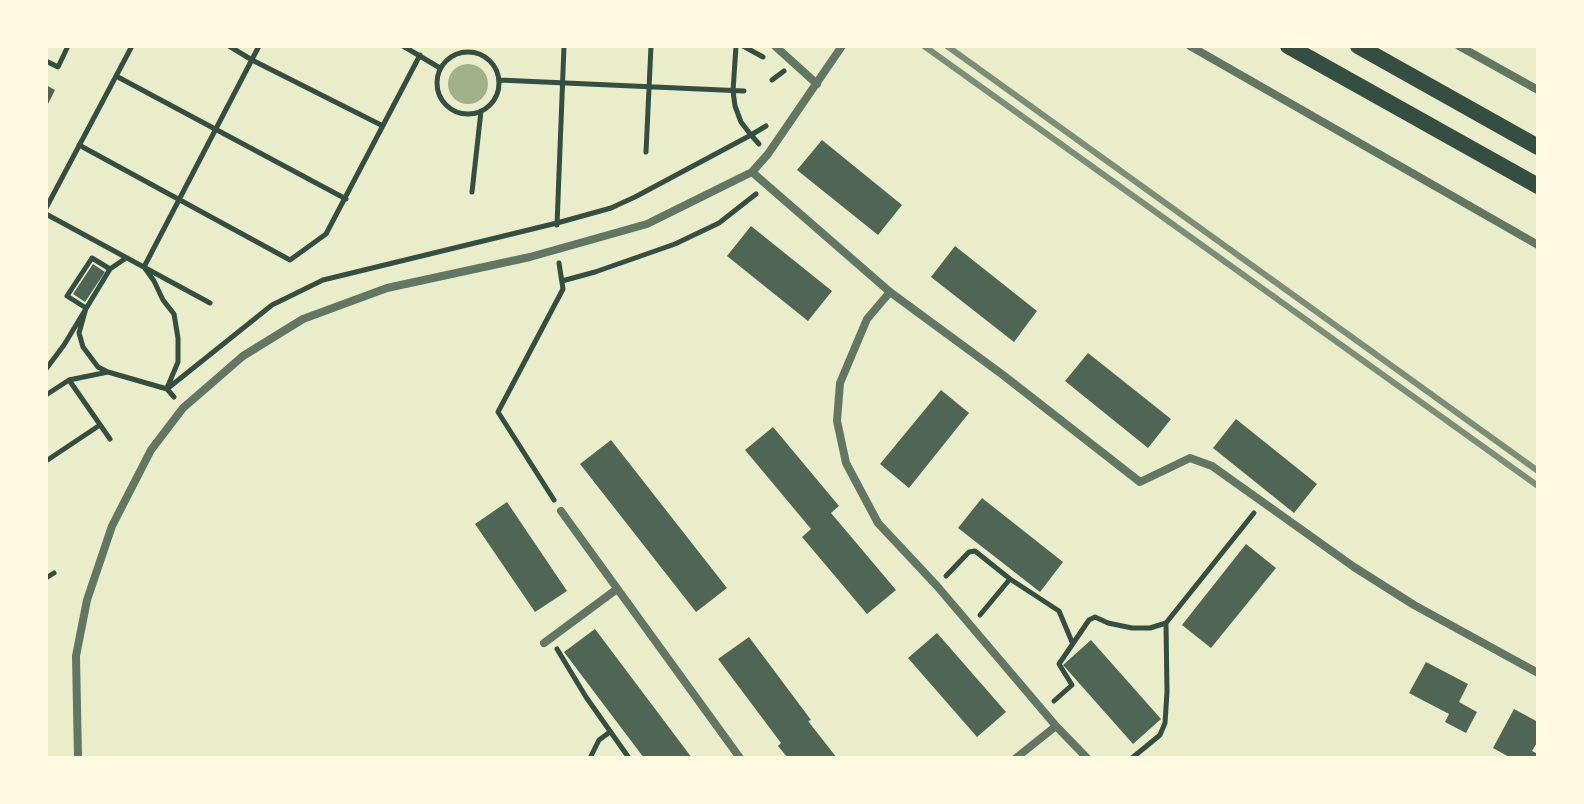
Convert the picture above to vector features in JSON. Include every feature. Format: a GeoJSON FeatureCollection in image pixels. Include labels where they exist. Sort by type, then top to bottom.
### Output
{"type":"FeatureCollection","features":[{"type":"Feature","properties":{"kind":"main road"},"geometry":{"type":"LineString","coordinates":[[1288,46],[1538,186]]}},
{"type":"Feature","properties":{"kind":"main road"},"geometry":{"type":"LineString","coordinates":[[1358,46],[1538,147]]}},
{"type":"Feature","properties":{"kind":"street"},"geometry":{"type":"LineString","coordinates":[[775,46],[817,84]]}},
{"type":"Feature","properties":{"kind":"street"},"geometry":{"type":"LineString","coordinates":[[78,758],[76,656],[87,600],[112,526],[151,450],[183,408],[243,356],[303,319],[387,288],[557,250],[647,224],[752,172],[768,154],[842,46]]}},
{"type":"Feature","properties":{"kind":"street"},"geometry":{"type":"LineString","coordinates":[[1190,46],[1538,245]]}},
{"type":"Feature","properties":{"kind":"street"},"geometry":{"type":"LineString","coordinates":[[1459,46],[1538,90]]}},
{"type":"Feature","properties":{"kind":"street"},"geometry":{"type":"LineString","coordinates":[[752,172],[890,292],[1140,482],[1190,458],[1212,466],[1354,567],[1414,605],[1538,673]]}},
{"type":"Feature","properties":{"kind":"street"},"geometry":{"type":"LineString","coordinates":[[890,292],[867,319],[840,383],[837,421],[846,463],[878,523],[1087,758]]}},
{"type":"Feature","properties":{"kind":"street"},"geometry":{"type":"LineString","coordinates":[[561,511],[740,758]]}},
{"type":"Feature","properties":{"kind":"street"},"geometry":{"type":"LineString","coordinates":[[547,640],[617,589]]}},
{"type":"Feature","properties":{"kind":"street"},"geometry":{"type":"LineString","coordinates":[[1016,758],[1056,726]]}},
{"type":"Feature","properties":{"kind":"path"},"geometry":{"type":"LineString","coordinates":[[46,61],[58,67],[68,46]]}},
{"type":"Feature","properties":{"kind":"path"},"geometry":{"type":"LineString","coordinates":[[132,46],[46,211],[210,303]]}},
{"type":"Feature","properties":{"kind":"path"},"geometry":{"type":"LineString","coordinates":[[229,46],[383,126]]}},
{"type":"Feature","properties":{"kind":"path"},"geometry":{"type":"LineString","coordinates":[[144,267],[259,46]]}},
{"type":"Feature","properties":{"kind":"path"},"geometry":{"type":"LineString","coordinates":[[403,46],[440,68]]}},
{"type":"Feature","properties":{"kind":"path"},"geometry":{"type":"LineString","coordinates":[[557,250],[564,46]]}},
{"type":"Feature","properties":{"kind":"path"},"geometry":{"type":"LineString","coordinates":[[646,152],[651,46]]}},
{"type":"Feature","properties":{"kind":"path"},"geometry":{"type":"LineString","coordinates":[[736,46],[735,106],[741,122],[768,154]]}},
{"type":"Feature","properties":{"kind":"path"},"geometry":{"type":"LineString","coordinates":[[471,49],[482,55],[497,71],[498,91],[494,101],[476,114],[452,110],[438,94],[436,83],[440,68],[447,59],[471,49]]}},
{"type":"Feature","properties":{"kind":"path"},"geometry":{"type":"LineString","coordinates":[[79,145],[290,260],[326,234],[420,55]]}},
{"type":"Feature","properties":{"kind":"path"},"geometry":{"type":"LineString","coordinates":[[116,76],[346,199]]}},
{"type":"Feature","properties":{"kind":"path"},"geometry":{"type":"LineString","coordinates":[[499,80],[744,91]]}},
{"type":"Feature","properties":{"kind":"path"},"geometry":{"type":"LineString","coordinates":[[472,192],[481,111]]}},
{"type":"Feature","properties":{"kind":"path"},"geometry":{"type":"LineString","coordinates":[[167,389],[272,305],[323,280],[611,208],[751,135]]}},
{"type":"Feature","properties":{"kind":"path"},"geometry":{"type":"LineString","coordinates":[[561,511],[498,412],[563,289],[562,281],[675,244],[719,223],[767,186]]}},
{"type":"Feature","properties":{"kind":"path"},"geometry":{"type":"LineString","coordinates":[[86,308],[67,296],[92,258],[110,269]]}},
{"type":"Feature","properties":{"kind":"path"},"geometry":{"type":"LineString","coordinates":[[46,369],[110,269],[126,258]]}},
{"type":"Feature","properties":{"kind":"path"},"geometry":{"type":"LineString","coordinates":[[144,267],[174,314],[178,362],[167,389]]}},
{"type":"Feature","properties":{"kind":"path"},"geometry":{"type":"LineString","coordinates":[[86,308],[79,333],[83,347],[98,367],[167,389],[183,408]]}},
{"type":"Feature","properties":{"kind":"path"},"geometry":{"type":"LineString","coordinates":[[46,395],[69,380],[108,372]]}},
{"type":"Feature","properties":{"kind":"path"},"geometry":{"type":"LineString","coordinates":[[69,380],[110,439]]}},
{"type":"Feature","properties":{"kind":"path"},"geometry":{"type":"LineString","coordinates":[[46,461],[100,425]]}},
{"type":"Feature","properties":{"kind":"path"},"geometry":{"type":"LineString","coordinates":[[1044,711],[1072,685],[1059,664],[1089,620],[1095,617],[1132,628],[1150,628],[1166,623],[1263,502]]}},
{"type":"Feature","properties":{"kind":"path"},"geometry":{"type":"LineString","coordinates":[[937,586],[969,552],[975,551],[1010,579],[1059,611],[1072,642]]}},
{"type":"Feature","properties":{"kind":"path"},"geometry":{"type":"LineString","coordinates":[[46,578],[54,573]]}},
{"type":"Feature","properties":{"kind":"path"},"geometry":{"type":"LineString","coordinates":[[971,626],[1010,579]]}},
{"type":"Feature","properties":{"kind":"path"},"geometry":{"type":"LineString","coordinates":[[1132,758],[1160,735],[1165,723],[1166,623]]}},
{"type":"Feature","properties":{"kind":"path"},"geometry":{"type":"LineString","coordinates":[[547,640],[629,758]]}},
{"type":"Feature","properties":{"kind":"path"},"geometry":{"type":"LineString","coordinates":[[590,758],[599,740],[610,732]]}},
{"type":"Feature","properties":{"kind":"shaded area"},"geometry":{"type":"Polygon","coordinates":[[[468,64],[482,70],[488,84],[482,98],[468,104],[454,98],[448,84],[454,70],[468,64]]]}},
{"type":"Feature","properties":{"kind":"building"},"geometry":{"type":"Polygon","coordinates":[[[46,85],[55,90],[46,108],[46,85]]]}},
{"type":"Feature","properties":{"kind":"building"},"geometry":{"type":"Polygon","coordinates":[[[822,140],[902,205],[878,235],[797,170],[822,140]]]}},
{"type":"Feature","properties":{"kind":"building"},"geometry":{"type":"Polygon","coordinates":[[[751,226],[832,291],[808,321],[727,256],[751,226]]]}},
{"type":"Feature","properties":{"kind":"building"},"geometry":{"type":"Polygon","coordinates":[[[955,246],[1037,311],[1014,342],[931,277],[955,246]]]}},
{"type":"Feature","properties":{"kind":"building"},"geometry":{"type":"Polygon","coordinates":[[[93,264],[105,272],[85,302],[73,294],[93,264]]]}},
{"type":"Feature","properties":{"kind":"building"},"geometry":{"type":"Polygon","coordinates":[[[1088,353],[1171,419],[1148,448],[1065,381],[1088,353]]]}},
{"type":"Feature","properties":{"kind":"building"},"geometry":{"type":"Polygon","coordinates":[[[941,390],[969,413],[909,488],[880,464],[941,390]]]}},
{"type":"Feature","properties":{"kind":"building"},"geometry":{"type":"Polygon","coordinates":[[[1236,419],[1317,484],[1294,513],[1213,448],[1236,419]]]}},
{"type":"Feature","properties":{"kind":"building"},"geometry":{"type":"Polygon","coordinates":[[[773,427],[839,506],[831,513],[896,590],[867,614],[802,537],[811,529],[745,450],[773,427]]]}},
{"type":"Feature","properties":{"kind":"building"},"geometry":{"type":"Polygon","coordinates":[[[611,440],[727,588],[696,612],[580,464],[611,440]]]}},
{"type":"Feature","properties":{"kind":"building"},"geometry":{"type":"Polygon","coordinates":[[[982,498],[1063,562],[1040,592],[958,528],[982,498]]]}},
{"type":"Feature","properties":{"kind":"building"},"geometry":{"type":"Polygon","coordinates":[[[507,502],[567,591],[535,612],[475,524],[507,502]]]}},
{"type":"Feature","properties":{"kind":"building"},"geometry":{"type":"Polygon","coordinates":[[[1246,544],[1276,568],[1211,648],[1182,625],[1246,544]]]}},
{"type":"Feature","properties":{"kind":"building"},"geometry":{"type":"Polygon","coordinates":[[[595,629],[692,758],[644,758],[564,652],[595,629]]]}},
{"type":"Feature","properties":{"kind":"building"},"geometry":{"type":"Polygon","coordinates":[[[937,633],[1006,712],[977,737],[908,658],[937,633]]]}},
{"type":"Feature","properties":{"kind":"building"},"geometry":{"type":"Polygon","coordinates":[[[749,637],[837,758],[788,758],[778,746],[781,743],[718,659],[749,637]]]}},
{"type":"Feature","properties":{"kind":"building"},"geometry":{"type":"Polygon","coordinates":[[[1091,640],[1161,719],[1133,744],[1063,665],[1091,640]]]}},
{"type":"Feature","properties":{"kind":"building"},"geometry":{"type":"Polygon","coordinates":[[[1426,662],[1468,684],[1459,702],[1477,712],[1466,733],[1445,722],[1449,714],[1409,693],[1426,662]]]}},
{"type":"Feature","properties":{"kind":"building"},"geometry":{"type":"Polygon","coordinates":[[[1514,709],[1538,722],[1538,741],[1532,751],[1538,754],[1538,758],[1511,758],[1493,748],[1514,709]]]}},
{"type":"Feature","properties":{"kind":"railway"},"geometry":{"type":"LineString","coordinates":[[924,46],[1538,486]]}},
{"type":"Feature","properties":{"kind":"railway"},"geometry":{"type":"LineString","coordinates":[[947,46],[1538,471]]}}]}
